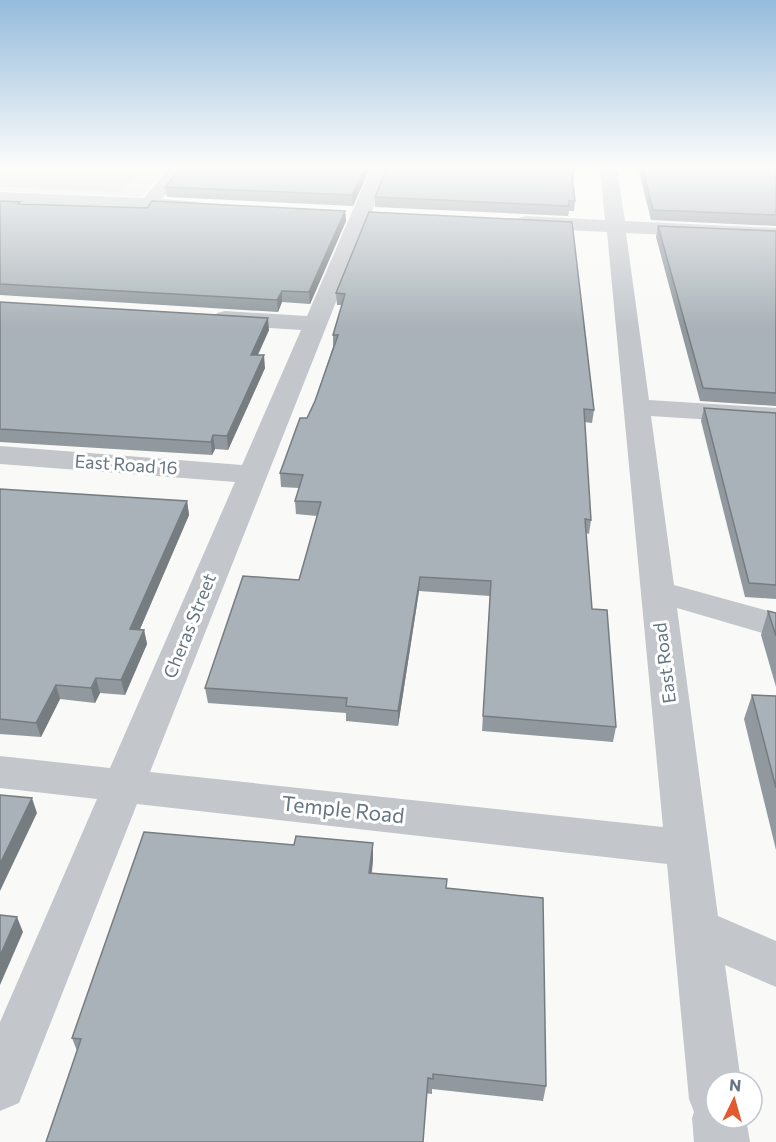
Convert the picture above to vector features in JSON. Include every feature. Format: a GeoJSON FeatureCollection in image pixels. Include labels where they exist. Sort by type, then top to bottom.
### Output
{"type":"FeatureCollection","features":[{"type":"Feature","properties":{"kind":"street","name":"Cheras Street"},"geometry":{"type":"LineString","coordinates":[[0,1084],[357,221]]}},
{"type":"Feature","properties":{"kind":"street","name":"East Road"},"geometry":{"type":"LineString","coordinates":[[614,221],[713,1070]]}},
{"type":"Feature","properties":{"kind":"street"},"geometry":{"type":"LineString","coordinates":[[511,222],[776,234]]}},
{"type":"Feature","properties":{"kind":"street"},"geometry":{"type":"LineString","coordinates":[[199,316],[316,324]]}},
{"type":"Feature","properties":{"kind":"street"},"geometry":{"type":"LineString","coordinates":[[636,407],[776,416]]}},
{"type":"Feature","properties":{"kind":"street","name":"East Road 16"},"geometry":{"type":"LineString","coordinates":[[0,455],[253,475]]}},
{"type":"Feature","properties":{"kind":"street"},"geometry":{"type":"LineString","coordinates":[[657,591],[776,625]]}},
{"type":"Feature","properties":{"kind":"street","name":"Temple Road"},"geometry":{"type":"LineString","coordinates":[[0,772],[687,848]]}},
{"type":"Feature","properties":{"kind":"street"},"geometry":{"type":"LineString","coordinates":[[696,930],[776,964]]}},
{"type":"Feature","properties":{"kind":"building"},"geometry":{"type":"Polygon","coordinates":[[[0,221],[340,221],[309,292],[282,291],[277,300],[0,284],[0,221]]]}},
{"type":"Feature","properties":{"kind":"building"},"geometry":{"type":"Polygon","coordinates":[[[365,221],[572,222],[594,410],[584,409],[591,520],[585,519],[592,609],[607,610],[616,727],[483,716],[491,581],[420,577],[398,711],[346,706],[347,698],[205,688],[243,576],[299,580],[321,502],[295,501],[303,475],[280,473],[300,418],[307,418],[315,401],[338,335],[333,335],[345,294],[336,293],[365,221]]]}},
{"type":"Feature","properties":{"kind":"building"},"geometry":{"type":"Polygon","coordinates":[[[658,226],[776,231],[776,393],[703,388],[658,226]]]}},
{"type":"Feature","properties":{"kind":"building"},"geometry":{"type":"Polygon","coordinates":[[[0,302],[268,318],[251,355],[264,355],[227,436],[213,435],[211,442],[0,429],[0,302]]]}},
{"type":"Feature","properties":{"kind":"building"},"geometry":{"type":"Polygon","coordinates":[[[704,408],[776,413],[776,585],[749,583],[704,408]]]}},
{"type":"Feature","properties":{"kind":"building"},"geometry":{"type":"Polygon","coordinates":[[[0,489],[187,501],[130,629],[144,630],[121,680],[96,678],[91,688],[56,685],[36,723],[0,719],[0,489]]]}},
{"type":"Feature","properties":{"kind":"building"},"geometry":{"type":"Polygon","coordinates":[[[768,611],[776,613],[776,636],[768,611]]]}},
{"type":"Feature","properties":{"kind":"building"},"geometry":{"type":"Polygon","coordinates":[[[752,695],[776,696],[776,788],[752,695]]]}},
{"type":"Feature","properties":{"kind":"building"},"geometry":{"type":"Polygon","coordinates":[[[0,795],[32,798],[0,864],[0,795]]]}},
{"type":"Feature","properties":{"kind":"building"},"geometry":{"type":"Polygon","coordinates":[[[144,832],[294,845],[296,836],[373,843],[369,873],[447,879],[446,888],[543,898],[546,1086],[433,1074],[433,1079],[428,1078],[423,1142],[46,1142],[81,1039],[72,1038],[144,832]]]}},
{"type":"Feature","properties":{"kind":"building"},"geometry":{"type":"Polygon","coordinates":[[[0,915],[17,917],[0,956],[0,915]]]}}]}
